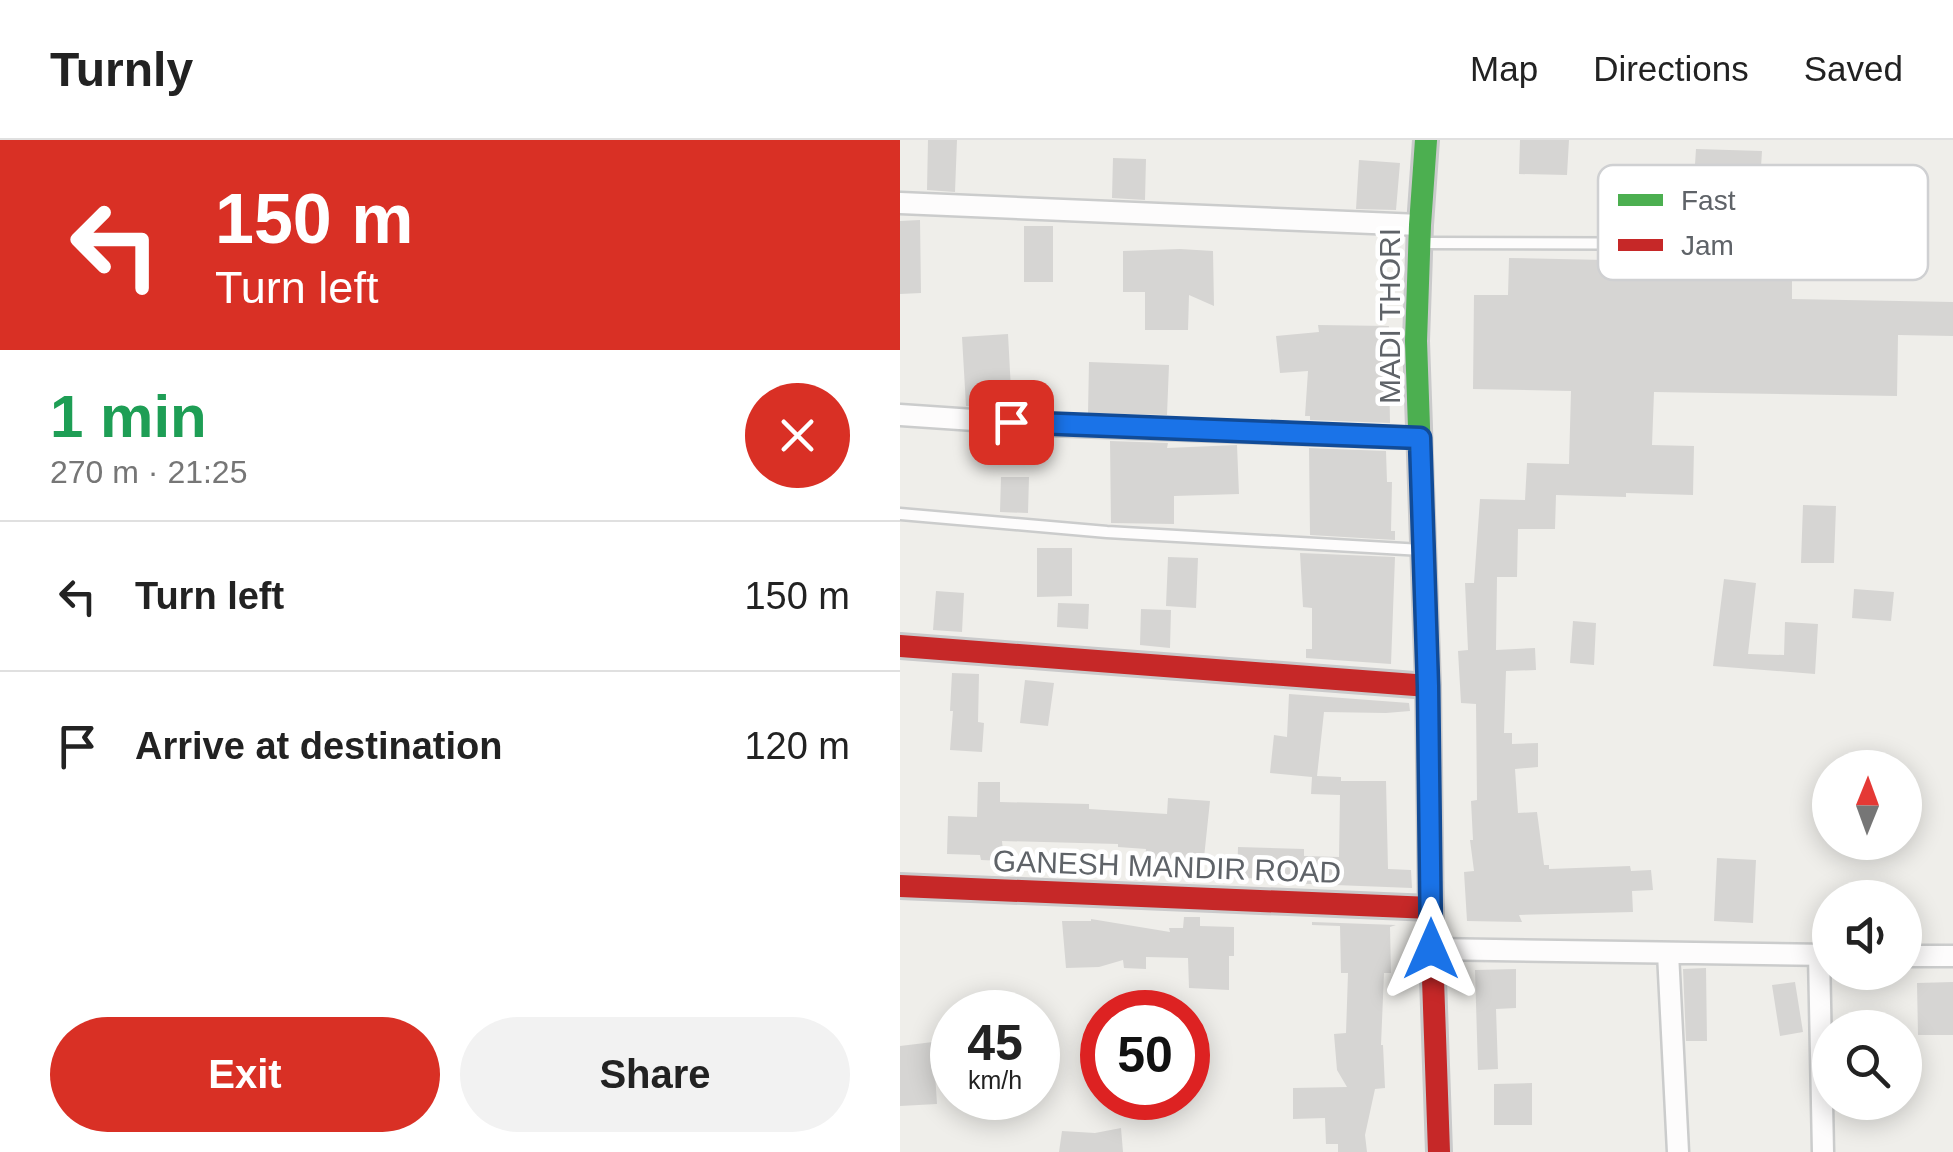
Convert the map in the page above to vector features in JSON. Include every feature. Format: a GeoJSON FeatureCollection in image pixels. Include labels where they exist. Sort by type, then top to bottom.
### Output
{"type":"FeatureCollection","features":[{"type":"Feature","properties":{"kind":"street","name":"MADI THORI"},"geometry":{"type":"LineString","coordinates":[[1426,140],[1416,341],[1439,1152]]}},
{"type":"Feature","properties":{"kind":"street"},"geometry":{"type":"LineString","coordinates":[[900,203],[1419,234]]}},
{"type":"Feature","properties":{"kind":"street"},"geometry":{"type":"LineString","coordinates":[[900,415],[1048,425],[1420,438]]}},
{"type":"Feature","properties":{"kind":"street"},"geometry":{"type":"LineString","coordinates":[[900,646],[1428,686]]}},
{"type":"Feature","properties":{"kind":"street","name":"GANESH MANDIR ROAD"},"geometry":{"type":"LineString","coordinates":[[900,886],[1431,908]]}},
{"type":"Feature","properties":{"kind":"street"},"geometry":{"type":"LineString","coordinates":[[1431,949],[1812,954]]}},
{"type":"Feature","properties":{"kind":"street"},"geometry":{"type":"LineString","coordinates":[[1668,952],[1678,1152]]}},
{"type":"Feature","properties":{"kind":"street"},"geometry":{"type":"LineString","coordinates":[[1922,956],[1953,956]]}},
{"type":"Feature","properties":{"kind":"street"},"geometry":{"type":"LineString","coordinates":[[1824,990],[1824,1152]]}},
{"type":"Feature","properties":{"kind":"lane"},"geometry":{"type":"LineString","coordinates":[[1419,234],[1598,239]]}},
{"type":"Feature","properties":{"kind":"lane"},"geometry":{"type":"LineString","coordinates":[[900,514],[1107,532],[1423,550]]}},
{"type":"Feature","properties":{"kind":"building"},"geometry":{"type":"Polygon","coordinates":[[[928,140],[957,140],[955,192],[927,190],[928,140]]]}},
{"type":"Feature","properties":{"kind":"building"},"geometry":{"type":"Polygon","coordinates":[[[1520,140],[1569,140],[1567,175],[1519,174],[1520,140]]]}},
{"type":"Feature","properties":{"kind":"building"},"geometry":{"type":"Polygon","coordinates":[[[1696,149],[1762,151],[1761,165],[1695,165],[1696,149]]]}},
{"type":"Feature","properties":{"kind":"building"},"geometry":{"type":"Polygon","coordinates":[[[1113,158],[1146,159],[1145,200],[1112,198],[1113,158]]]}},
{"type":"Feature","properties":{"kind":"building"},"geometry":{"type":"Polygon","coordinates":[[[1359,160],[1400,163],[1396,210],[1356,209],[1359,160]]]}},
{"type":"Feature","properties":{"kind":"building"},"geometry":{"type":"Polygon","coordinates":[[[920,220],[921,293],[900,294],[900,221],[920,220]]]}},
{"type":"Feature","properties":{"kind":"building"},"geometry":{"type":"Polygon","coordinates":[[[1024,226],[1053,226],[1053,282],[1024,282],[1024,226]]]}},
{"type":"Feature","properties":{"kind":"building"},"geometry":{"type":"Polygon","coordinates":[[[1123,251],[1213,251],[1214,306],[1189,295],[1188,330],[1145,330],[1145,292],[1123,292],[1123,251]]]}},
{"type":"Feature","properties":{"kind":"building"},"geometry":{"type":"Polygon","coordinates":[[[1509,258],[1598,260],[1598,280],[1792,280],[1792,299],[1953,302],[1953,336],[1898,335],[1897,396],[1654,392],[1652,445],[1694,446],[1693,495],[1556,495],[1555,529],[1518,529],[1517,577],[1497,577],[1496,650],[1535,648],[1536,670],[1506,671],[1504,733],[1512,733],[1512,744],[1538,743],[1538,767],[1515,769],[1518,813],[1537,812],[1544,865],[1549,865],[1549,869],[1630,866],[1631,871],[1651,870],[1653,890],[1632,891],[1633,912],[1519,915],[1522,922],[1467,921],[1464,872],[1474,871],[1470,840],[1471,801],[1477,800],[1476,704],[1461,703],[1458,651],[1468,650],[1465,583],[1474,583],[1480,499],[1525,500],[1527,463],[1569,464],[1571,391],[1473,389],[1474,295],[1508,295],[1509,258]]]}},
{"type":"Feature","properties":{"kind":"building"},"geometry":{"type":"Polygon","coordinates":[[[1318,325],[1389,326],[1385,368],[1389,368],[1390,423],[1310,420],[1310,416],[1305,416],[1308,371],[1280,373],[1276,336],[1319,332],[1318,325]]]}},
{"type":"Feature","properties":{"kind":"building"},"geometry":{"type":"Polygon","coordinates":[[[1008,334],[1012,409],[966,406],[962,337],[1008,334]]]}},
{"type":"Feature","properties":{"kind":"building"},"geometry":{"type":"Polygon","coordinates":[[[1089,362],[1169,365],[1167,415],[1088,413],[1089,362]]]}},
{"type":"Feature","properties":{"kind":"building"},"geometry":{"type":"Polygon","coordinates":[[[1110,441],[1168,443],[1167,448],[1237,445],[1239,494],[1174,496],[1174,524],[1111,523],[1110,441]]]}},
{"type":"Feature","properties":{"kind":"building"},"geometry":{"type":"Polygon","coordinates":[[[1309,448],[1386,451],[1387,482],[1392,482],[1391,531],[1395,531],[1395,540],[1310,535],[1309,448]]]}},
{"type":"Feature","properties":{"kind":"building"},"geometry":{"type":"Polygon","coordinates":[[[1001,477],[1029,477],[1028,513],[1000,512],[1001,477]]]}},
{"type":"Feature","properties":{"kind":"building"},"geometry":{"type":"Polygon","coordinates":[[[1803,505],[1836,506],[1834,563],[1801,563],[1803,505]]]}},
{"type":"Feature","properties":{"kind":"building"},"geometry":{"type":"Polygon","coordinates":[[[1037,548],[1072,548],[1072,596],[1037,597],[1037,548]]]}},
{"type":"Feature","properties":{"kind":"building"},"geometry":{"type":"Polygon","coordinates":[[[1300,553],[1395,557],[1391,664],[1306,658],[1306,649],[1312,649],[1312,608],[1303,607],[1300,553]]]}},
{"type":"Feature","properties":{"kind":"building"},"geometry":{"type":"Polygon","coordinates":[[[1168,557],[1198,558],[1196,608],[1166,606],[1168,557]]]}},
{"type":"Feature","properties":{"kind":"building"},"geometry":{"type":"Polygon","coordinates":[[[1724,579],[1756,583],[1748,654],[1784,655],[1785,622],[1818,624],[1815,674],[1713,666],[1724,579]]]}},
{"type":"Feature","properties":{"kind":"building"},"geometry":{"type":"Polygon","coordinates":[[[1854,589],[1894,592],[1891,621],[1852,618],[1854,589]]]}},
{"type":"Feature","properties":{"kind":"building"},"geometry":{"type":"Polygon","coordinates":[[[936,591],[964,593],[962,632],[933,630],[936,591]]]}},
{"type":"Feature","properties":{"kind":"building"},"geometry":{"type":"Polygon","coordinates":[[[1058,603],[1089,604],[1088,629],[1057,627],[1058,603]]]}},
{"type":"Feature","properties":{"kind":"building"},"geometry":{"type":"Polygon","coordinates":[[[1141,609],[1171,610],[1170,648],[1140,645],[1141,609]]]}},
{"type":"Feature","properties":{"kind":"building"},"geometry":{"type":"Polygon","coordinates":[[[1573,621],[1596,623],[1594,665],[1570,663],[1573,621]]]}},
{"type":"Feature","properties":{"kind":"building"},"geometry":{"type":"Polygon","coordinates":[[[952,673],[979,674],[978,722],[984,723],[982,752],[950,750],[952,673]]]}},
{"type":"Feature","properties":{"kind":"building"},"geometry":{"type":"Polygon","coordinates":[[[1025,680],[1054,683],[1048,726],[1020,723],[1025,680]]]}},
{"type":"Feature","properties":{"kind":"building"},"geometry":{"type":"Polygon","coordinates":[[[1289,694],[1409,703],[1410,711],[1324,712],[1317,776],[1341,777],[1341,781],[1386,781],[1388,869],[1411,870],[1412,888],[1237,878],[1238,847],[1304,849],[1304,856],[1339,857],[1340,795],[1311,794],[1312,777],[1270,773],[1274,735],[1287,737],[1289,694]]]}},
{"type":"Feature","properties":{"kind":"building"},"geometry":{"type":"Polygon","coordinates":[[[978,782],[1000,782],[1000,802],[1089,804],[1089,809],[1167,814],[1168,798],[1210,801],[1203,867],[1145,859],[1146,849],[1118,844],[1002,841],[1004,861],[981,860],[980,855],[947,854],[948,816],[977,817],[978,782]]]}},
{"type":"Feature","properties":{"kind":"building"},"geometry":{"type":"Polygon","coordinates":[[[1717,858],[1756,860],[1753,923],[1714,921],[1717,858]]]}},
{"type":"Feature","properties":{"kind":"building"},"geometry":{"type":"Polygon","coordinates":[[[1184,917],[1200,917],[1200,926],[1234,927],[1229,990],[1189,988],[1188,958],[1146,957],[1146,969],[1124,968],[1123,960],[1099,967],[1066,968],[1062,921],[1091,919],[1170,932],[1169,928],[1183,928],[1184,917]]]}},
{"type":"Feature","properties":{"kind":"building"},"geometry":{"type":"Polygon","coordinates":[[[1312,922],[1396,925],[1390,927],[1391,973],[1384,973],[1381,1045],[1385,1088],[1375,1089],[1365,1135],[1367,1152],[1338,1152],[1338,1144],[1326,1144],[1325,1118],[1293,1119],[1293,1088],[1347,1087],[1337,1070],[1334,1034],[1346,1033],[1348,973],[1341,973],[1340,926],[1312,922]]]}},
{"type":"Feature","properties":{"kind":"building"},"geometry":{"type":"Polygon","coordinates":[[[1706,968],[1707,1041],[1686,1041],[1683,969],[1706,968]]]}},
{"type":"Feature","properties":{"kind":"building"},"geometry":{"type":"Polygon","coordinates":[[[1516,969],[1516,1008],[1496,1009],[1498,1069],[1478,1070],[1475,970],[1516,969]]]}},
{"type":"Feature","properties":{"kind":"building"},"geometry":{"type":"Polygon","coordinates":[[[1795,982],[1803,1032],[1780,1036],[1772,985],[1795,982]]]}},
{"type":"Feature","properties":{"kind":"building"},"geometry":{"type":"Polygon","coordinates":[[[1953,982],[1953,1035],[1922,1035],[1917,990],[1922,990],[1922,983],[1953,982]]]}},
{"type":"Feature","properties":{"kind":"building"},"geometry":{"type":"Polygon","coordinates":[[[930,1042],[930,1104],[900,1106],[900,1046],[930,1042]]]}},
{"type":"Feature","properties":{"kind":"building"},"geometry":{"type":"Polygon","coordinates":[[[1532,1083],[1532,1125],[1494,1125],[1494,1084],[1532,1083]]]}},
{"type":"Feature","properties":{"kind":"building"},"geometry":{"type":"Polygon","coordinates":[[[1121,1128],[1123,1152],[1059,1152],[1062,1131],[1095,1133],[1121,1128]]]}},
{"type":"Feature","properties":{"kind":"traffic: fast"},"geometry":{"type":"LineString","coordinates":[[1426,140],[1416,341],[1428,686],[1431,921]]}},
{"type":"Feature","properties":{"kind":"traffic: jam"},"geometry":{"type":"LineString","coordinates":[[900,646],[1428,686]]}},
{"type":"Feature","properties":{"kind":"traffic: jam"},"geometry":{"type":"LineString","coordinates":[[900,886],[1431,908]]}},
{"type":"Feature","properties":{"kind":"traffic: jam"},"geometry":{"type":"LineString","coordinates":[[1431,921],[1439,1152]]}},
{"type":"Feature","properties":{"kind":"route"},"geometry":{"type":"LineString","coordinates":[[1011,422],[1420,438],[1431,949]]}}]}
